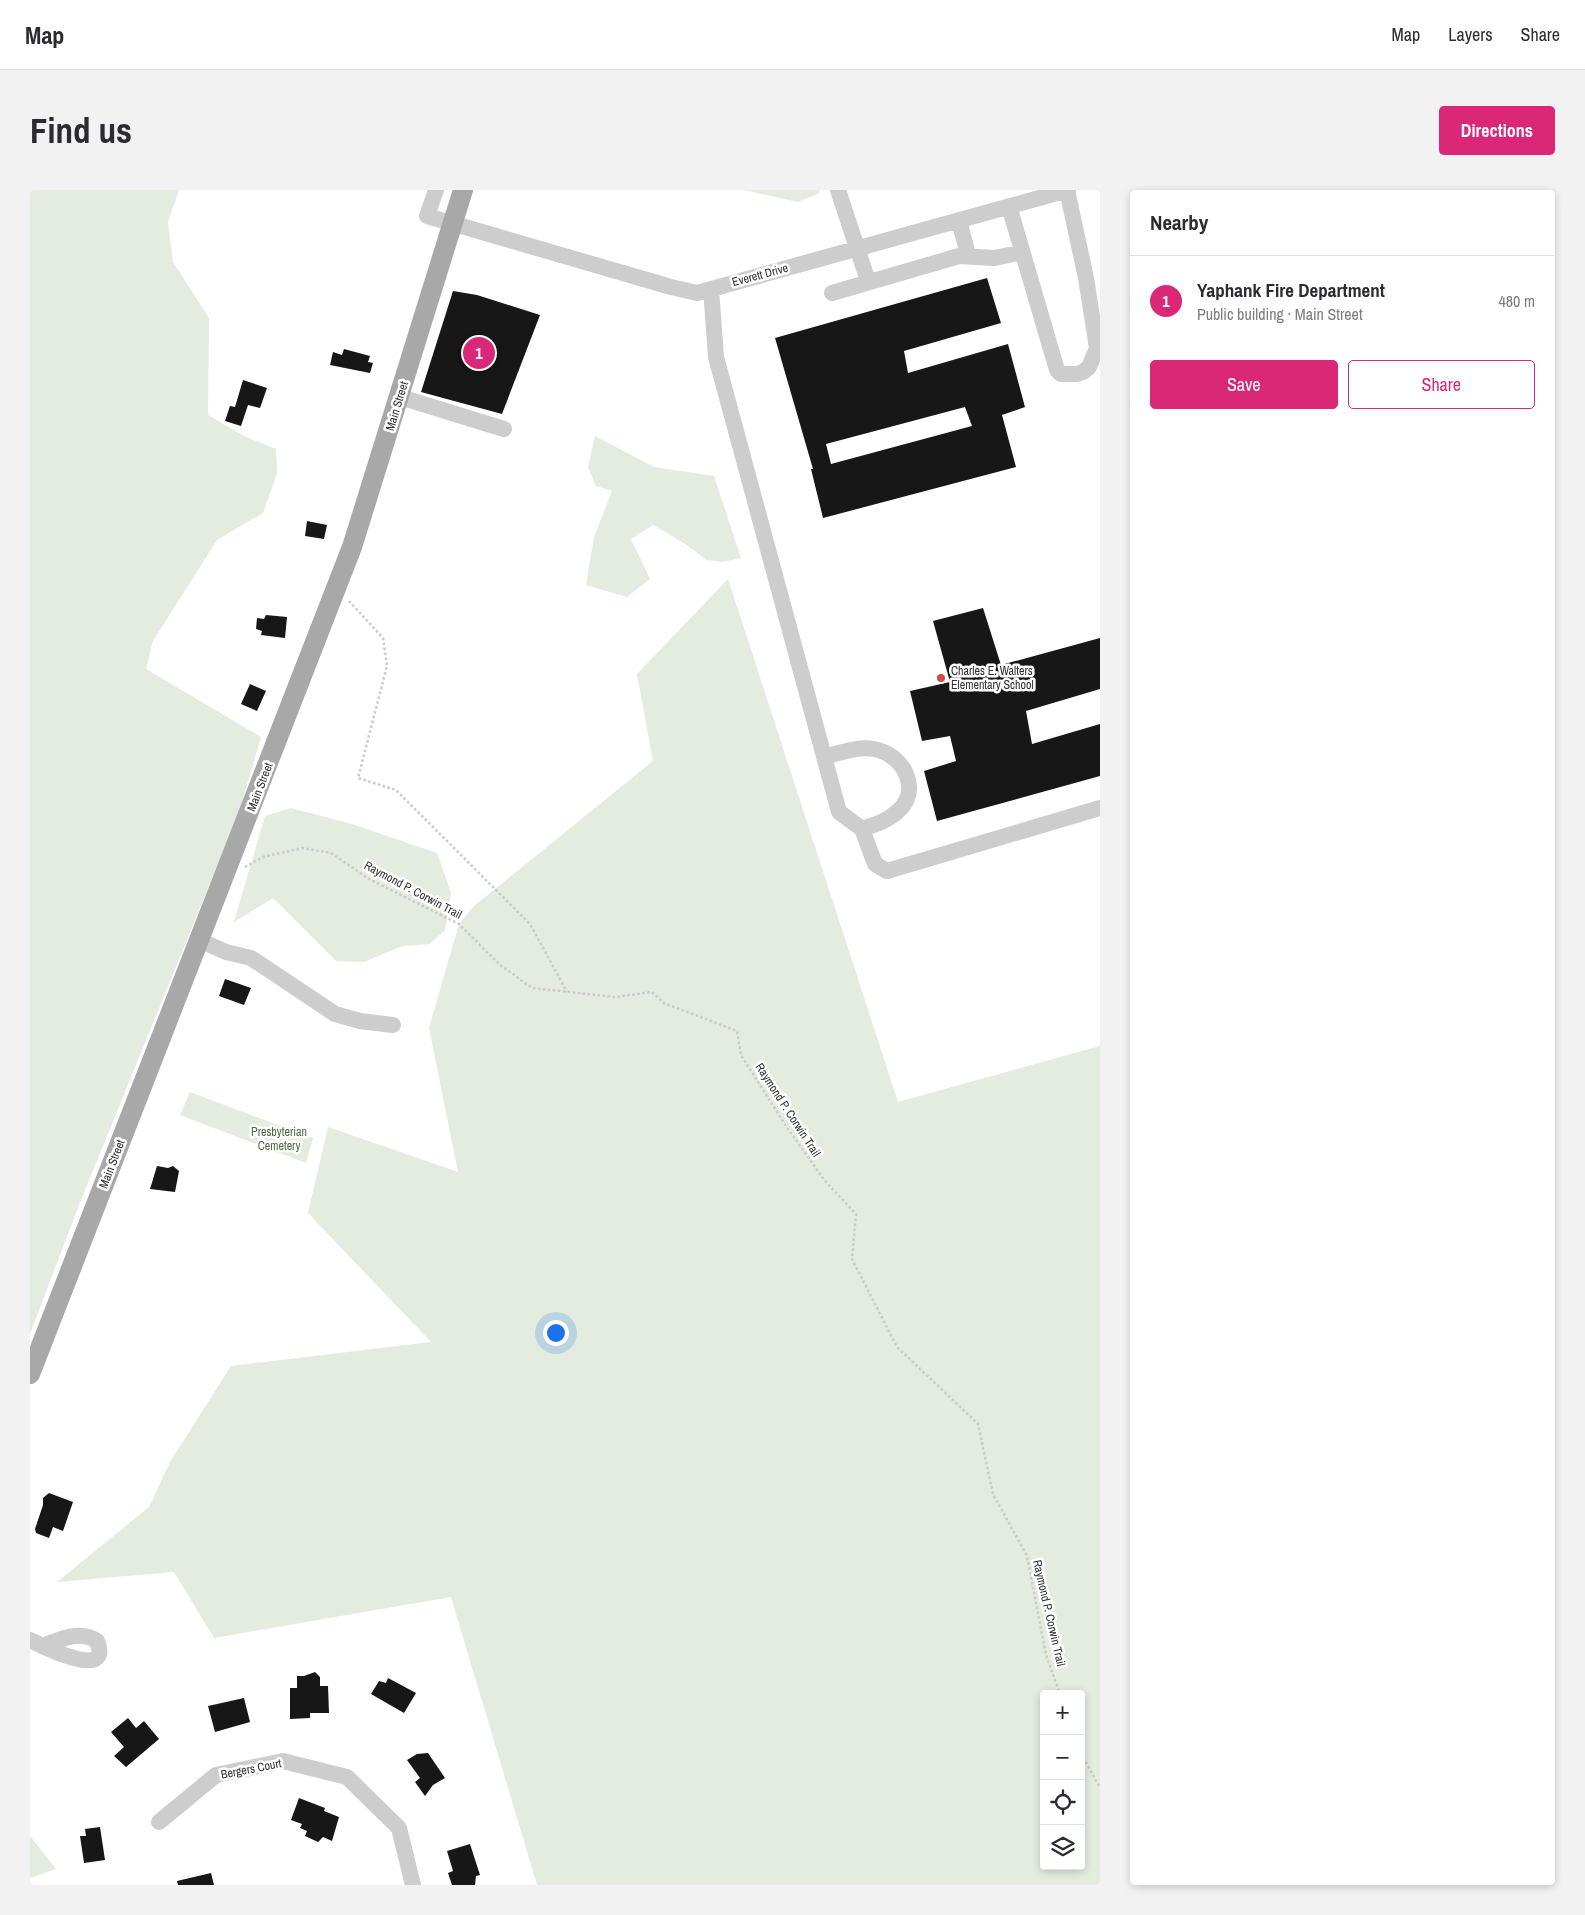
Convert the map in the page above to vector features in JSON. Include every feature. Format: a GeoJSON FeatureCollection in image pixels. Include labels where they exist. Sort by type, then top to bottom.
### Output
{"type":"FeatureCollection","features":[{"type":"Feature","properties":{"kind":"main road","name":"Main Street"},"geometry":{"type":"LineString","coordinates":[[30,1374],[336,592],[400,397],[453,225],[461,191]]}},
{"type":"Feature","properties":{"kind":"street","name":"Everett Drive"},"geometry":{"type":"LineString","coordinates":[[436,190],[427,216],[453,225],[697,293],[1068,190]]}},
{"type":"Feature","properties":{"kind":"street"},"geometry":{"type":"LineString","coordinates":[[838,190],[868,281]]}},
{"type":"Feature","properties":{"kind":"street"},"geometry":{"type":"LineString","coordinates":[[1009,206],[1056,370],[1061,374],[1077,374],[1089,367],[1097,348],[1086,278],[1068,190]]}},
{"type":"Feature","properties":{"kind":"street"},"geometry":{"type":"LineString","coordinates":[[959,220],[968,255]]}},
{"type":"Feature","properties":{"kind":"street"},"geometry":{"type":"LineString","coordinates":[[832,293],[959,256],[995,258],[1022,252]]}},
{"type":"Feature","properties":{"kind":"street"},"geometry":{"type":"LineString","coordinates":[[711,289],[716,357],[839,812],[862,830],[874,864],[887,871],[1100,808]]}},
{"type":"Feature","properties":{"kind":"street"},"geometry":{"type":"LineString","coordinates":[[400,397],[504,429]]}},
{"type":"Feature","properties":{"kind":"street"},"geometry":{"type":"LineString","coordinates":[[824,757],[860,748],[873,748],[895,756],[904,769],[910,787],[904,803],[890,817],[862,830]]}},
{"type":"Feature","properties":{"kind":"street"},"geometry":{"type":"LineString","coordinates":[[199,940],[226,952],[251,958],[334,1014],[360,1021],[393,1024]]}},
{"type":"Feature","properties":{"kind":"street","name":"Bergers Court"},"geometry":{"type":"LineString","coordinates":[[159,1822],[216,1775],[283,1761],[347,1777],[399,1828],[413,1885]]}},
{"type":"Feature","properties":{"kind":"path"},"geometry":{"type":"LineString","coordinates":[[336,592],[345,597],[383,638],[387,666],[358,778],[396,790],[530,924],[567,992]]}},
{"type":"Feature","properties":{"kind":"path","name":"Raymond P. Corwin Trail"},"geometry":{"type":"LineString","coordinates":[[225,874],[263,857],[302,848],[331,853],[369,879],[459,924],[499,964],[532,988],[615,997],[652,992],[664,1003],[737,1031],[742,1055],[786,1126],[825,1181],[856,1214],[852,1259],[897,1347],[978,1424],[993,1494],[1027,1556],[1046,1655],[1059,1690]]}},
{"type":"Feature","properties":{"kind":"path"},"geometry":{"type":"LineString","coordinates":[[1085,1760],[1100,1788]]}},
{"type":"Feature","properties":{"kind":"green space"},"geometry":{"type":"Polygon","coordinates":[[[30,190],[179,190],[168,222],[173,262],[209,318],[208,415],[244,436],[276,449],[277,473],[263,513],[217,540],[153,641],[146,669],[261,737],[239,812],[79,1205],[30,1334],[30,190]]]}},
{"type":"Feature","properties":{"kind":"green space"},"geometry":{"type":"Polygon","coordinates":[[[744,190],[819,190],[820,193],[798,202],[744,190]]]}},
{"type":"Feature","properties":{"kind":"green space"},"geometry":{"type":"Polygon","coordinates":[[[595,436],[654,467],[714,476],[741,558],[722,562],[706,560],[687,545],[653,525],[631,539],[650,579],[627,597],[586,585],[594,537],[612,491],[596,486],[588,467],[595,436]]]}},
{"type":"Feature","properties":{"kind":"green space"},"geometry":{"type":"Polygon","coordinates":[[[728,579],[898,1102],[1100,1046],[1100,1885],[537,1885],[451,1597],[214,1638],[174,1572],[57,1582],[149,1507],[170,1462],[231,1366],[431,1342],[308,1213],[328,1127],[458,1172],[429,1028],[459,924],[474,906],[653,761],[637,674],[728,579]]]}},
{"type":"Feature","properties":{"kind":"green space"},"geometry":{"type":"Polygon","coordinates":[[[291,808],[352,824],[437,853],[451,893],[445,930],[430,944],[402,946],[364,962],[336,961],[273,898],[234,922],[265,816],[291,808]]]}},
{"type":"Feature","properties":{"kind":"green space","name":"Presbyterian Cemetery"},"geometry":{"type":"Polygon","coordinates":[[[190,1092],[313,1138],[306,1163],[180,1115],[190,1092]]]}},
{"type":"Feature","properties":{"kind":"green space"},"geometry":{"type":"Polygon","coordinates":[[[30,1836],[56,1869],[30,1878],[30,1836]]]}},
{"type":"Feature","properties":{"kind":"building"},"geometry":{"type":"Polygon","coordinates":[[[987,278],[1001,323],[904,351],[908,373],[1008,344],[1025,407],[1002,415],[1016,467],[823,518],[811,469],[813,469],[775,338],[987,278]],[[965,407],[826,444],[831,464],[972,426],[965,407]]]}},
{"type":"Feature","properties":{"kind":"building"},"geometry":{"type":"Polygon","coordinates":[[[453,291],[477,295],[540,315],[502,414],[421,392],[453,291]]]}},
{"type":"Feature","properties":{"kind":"building"},"geometry":{"type":"Polygon","coordinates":[[[344,349],[370,356],[368,362],[373,363],[370,373],[330,365],[333,352],[342,355],[344,349]]]}},
{"type":"Feature","properties":{"kind":"building"},"geometry":{"type":"Polygon","coordinates":[[[243,380],[267,388],[260,408],[248,405],[241,426],[225,421],[230,406],[235,407],[243,380]]]}},
{"type":"Feature","properties":{"kind":"building"},"geometry":{"type":"Polygon","coordinates":[[[307,521],[327,525],[324,539],[305,536],[307,521]]]}},
{"type":"Feature","properties":{"kind":"building"},"geometry":{"type":"Polygon","coordinates":[[[983,608],[1001,665],[1100,638],[1100,689],[1026,711],[1032,744],[1100,724],[1100,776],[937,821],[924,771],[956,761],[950,736],[922,741],[910,691],[950,682],[933,621],[983,608]]]}},
{"type":"Feature","properties":{"kind":"building"},"geometry":{"type":"Polygon","coordinates":[[[266,615],[287,617],[285,638],[261,635],[262,631],[256,629],[257,618],[264,619],[266,615]]]}},
{"type":"Feature","properties":{"kind":"building"},"geometry":{"type":"Polygon","coordinates":[[[250,684],[266,691],[257,711],[241,704],[250,684]]]}},
{"type":"Feature","properties":{"kind":"building"},"geometry":{"type":"Polygon","coordinates":[[[225,979],[251,988],[244,1005],[219,996],[225,979]]]}},
{"type":"Feature","properties":{"kind":"building"},"geometry":{"type":"Polygon","coordinates":[[[157,1166],[168,1168],[173,1166],[179,1171],[175,1192],[150,1189],[157,1166]]]}},
{"type":"Feature","properties":{"kind":"building"},"geometry":{"type":"Polygon","coordinates":[[[49,1493],[73,1502],[63,1531],[53,1527],[49,1538],[36,1533],[35,1529],[43,1505],[43,1498],[49,1493]]]}},
{"type":"Feature","properties":{"kind":"building"},"geometry":{"type":"Polygon","coordinates":[[[315,1672],[320,1677],[320,1686],[328,1686],[329,1713],[310,1713],[310,1718],[290,1719],[290,1688],[297,1688],[297,1676],[304,1676],[315,1672]]]}},
{"type":"Feature","properties":{"kind":"building"},"geometry":{"type":"Polygon","coordinates":[[[388,1678],[416,1693],[404,1713],[371,1694],[379,1681],[386,1683],[388,1678]]]}},
{"type":"Feature","properties":{"kind":"building"},"geometry":{"type":"Polygon","coordinates":[[[244,1698],[250,1722],[215,1732],[208,1706],[244,1698]]]}},
{"type":"Feature","properties":{"kind":"building"},"geometry":{"type":"Polygon","coordinates":[[[128,1718],[136,1728],[144,1721],[159,1739],[126,1767],[114,1756],[124,1747],[111,1732],[128,1718]]]}},
{"type":"Feature","properties":{"kind":"building"},"geometry":{"type":"Polygon","coordinates":[[[428,1753],[445,1778],[433,1785],[425,1796],[415,1782],[420,1778],[407,1760],[417,1754],[428,1753]]]}},
{"type":"Feature","properties":{"kind":"building"},"geometry":{"type":"Polygon","coordinates":[[[299,1798],[325,1808],[324,1811],[339,1817],[332,1841],[323,1837],[318,1842],[305,1836],[307,1831],[300,1828],[302,1824],[291,1820],[299,1798]]]}},
{"type":"Feature","properties":{"kind":"building"},"geometry":{"type":"Polygon","coordinates":[[[100,1827],[105,1860],[84,1863],[80,1836],[86,1836],[85,1829],[100,1827]]]}},
{"type":"Feature","properties":{"kind":"building"},"geometry":{"type":"Polygon","coordinates":[[[470,1844],[480,1875],[476,1876],[475,1885],[452,1885],[448,1873],[453,1871],[447,1851],[470,1844]]]}},
{"type":"Feature","properties":{"kind":"building"},"geometry":{"type":"Polygon","coordinates":[[[211,1873],[214,1885],[178,1885],[177,1881],[211,1873]]]}},
{"type":"Feature","properties":{"kind":"place","name":"Yaphank Fire Department"},"geometry":{"type":"Point","coordinates":[479,353]}},
{"type":"Feature","properties":{"kind":"place","name":"Charles E. Walters Elementary School"},"geometry":{"type":"Point","coordinates":[941,678]}}]}
